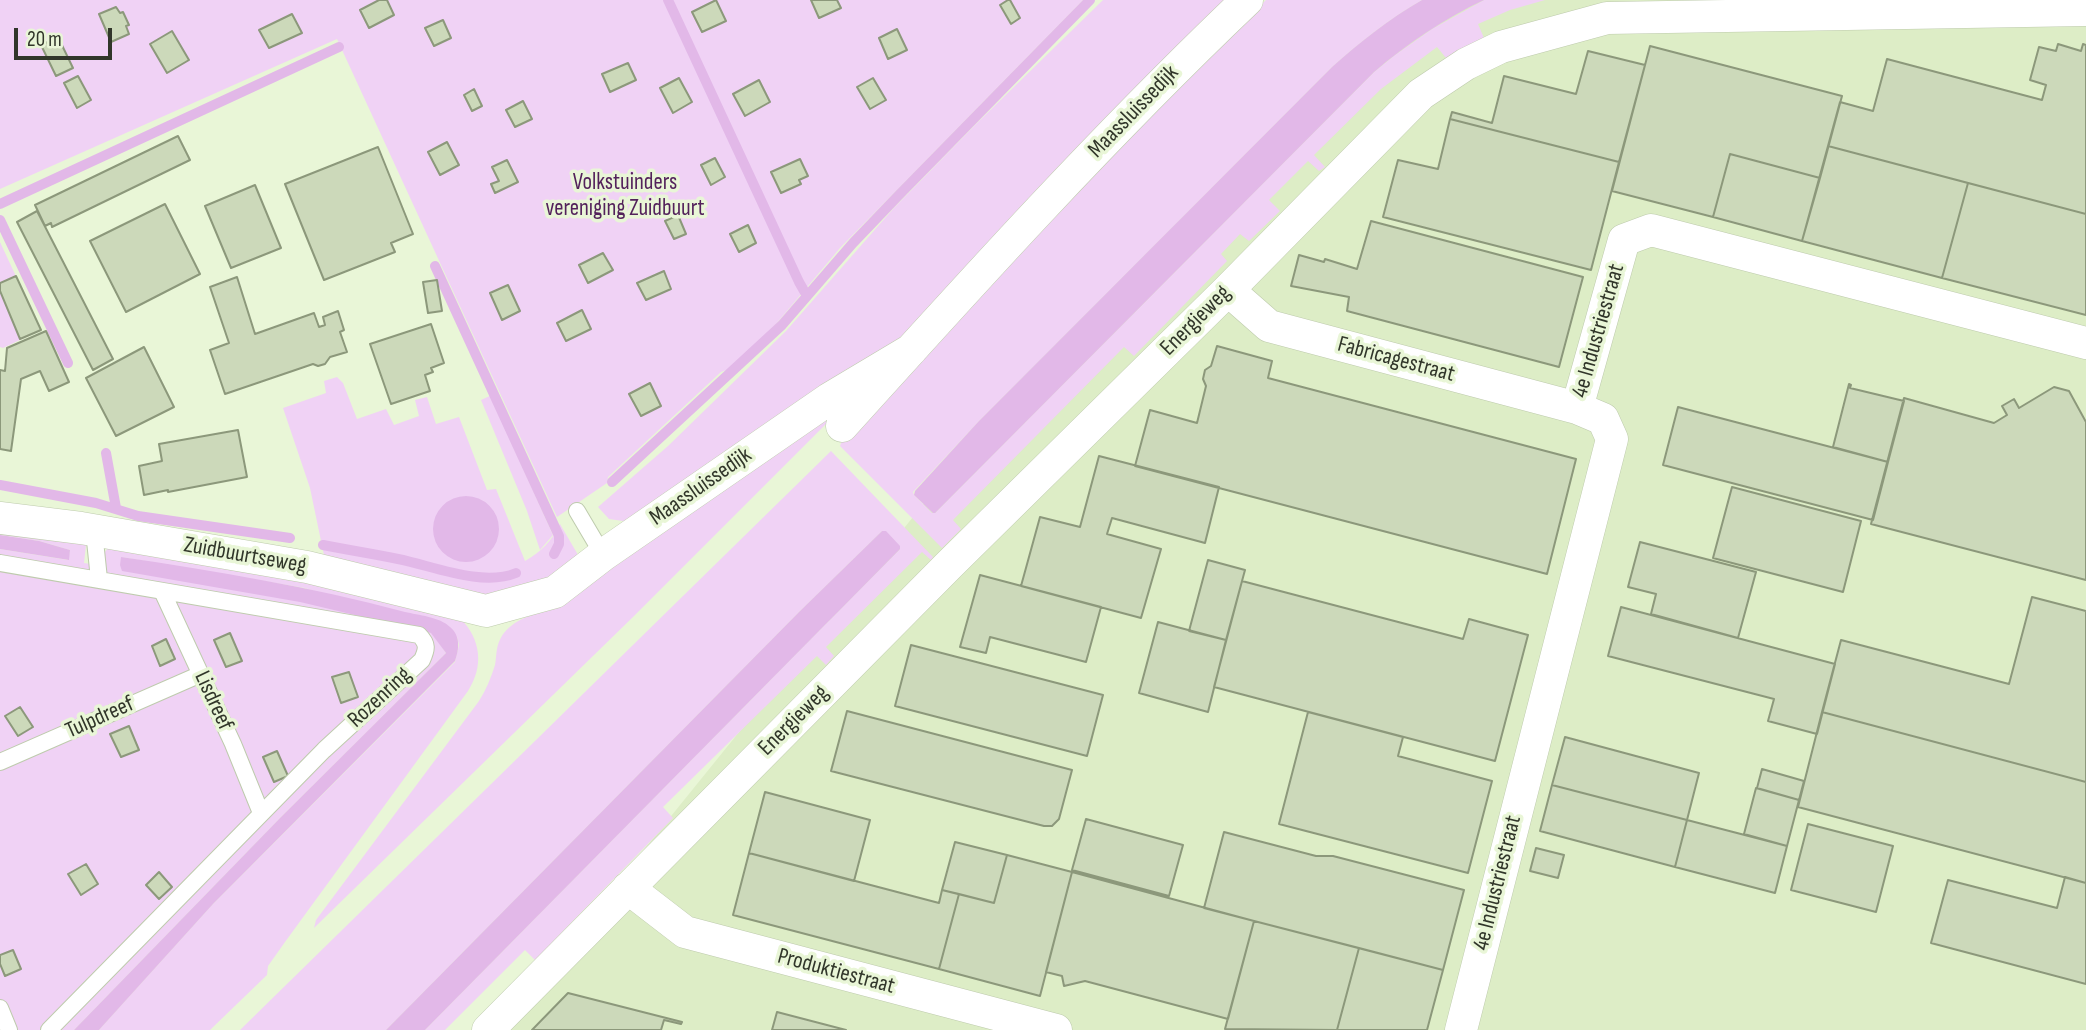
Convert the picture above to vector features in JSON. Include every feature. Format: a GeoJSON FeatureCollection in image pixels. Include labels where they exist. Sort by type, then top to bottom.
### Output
{"type":"FeatureCollection","features":[{"type":"Feature","properties":{"kind":"street","name":"Maassluissedijk"},"geometry":{"type":"LineString","coordinates":[[842,426],[1097,149],[1247,0]]}},
{"type":"Feature","properties":{"kind":"street","name":"Energieweg"},"geometry":{"type":"LineString","coordinates":[[488,1030],[1421,94],[1466,64],[1501,47],[1607,18],[2086,9]]}},
{"type":"Feature","properties":{"kind":"street","name":"4e Industriestraat"},"geometry":{"type":"LineString","coordinates":[[1461,1030],[1612,439],[1603,419],[1577,408],[1625,240],[1651,230],[2086,343]]}},
{"type":"Feature","properties":{"kind":"street","name":"Fabricagestraat"},"geometry":{"type":"LineString","coordinates":[[1228,290],[1269,326],[1577,408]]}},
{"type":"Feature","properties":{"kind":"street","name":"Maassluissedijk"},"geometry":{"type":"LineString","coordinates":[[486,611],[555,592],[603,555],[829,399],[911,350]]}},
{"type":"Feature","properties":{"kind":"street","name":"Zuidbuurtseweg"},"geometry":{"type":"LineString","coordinates":[[0,518],[307,567],[486,611]]}},
{"type":"Feature","properties":{"kind":"street","name":"Produktiestraat"},"geometry":{"type":"LineString","coordinates":[[628,888],[685,932],[1056,1030]]}},
{"type":"Feature","properties":{"kind":"lane"},"geometry":{"type":"LineString","coordinates":[[578,511],[603,555]]}},
{"type":"Feature","properties":{"kind":"lane"},"geometry":{"type":"LineString","coordinates":[[94,531],[99,579]]}},
{"type":"Feature","properties":{"kind":"lane","name":"Rozenring"},"geometry":{"type":"LineString","coordinates":[[0,563],[419,635],[425,641],[427,650],[422,660],[324,750],[49,1030]]}},
{"type":"Feature","properties":{"kind":"lane","name":"Lisdreef"},"geometry":{"type":"LineString","coordinates":[[162,591],[233,744],[261,813]]}},
{"type":"Feature","properties":{"kind":"lane","name":"Tulpdreef"},"geometry":{"type":"LineString","coordinates":[[0,762],[201,674]]}},
{"type":"Feature","properties":{"kind":"lane"},"geometry":{"type":"LineString","coordinates":[[0,1009],[9,1030]]}},
{"type":"Feature","properties":{"kind":"shaded area"},"geometry":{"type":"Polygon","coordinates":[[[1422,0],[1484,0],[1427,32],[1374,72],[935,513],[914,495],[978,422],[1332,67],[1375,31],[1422,0]]]}},
{"type":"Feature","properties":{"kind":"shaded area"},"geometry":{"type":"Polygon","coordinates":[[[1460,0],[2086,0],[2086,1030],[498,1030],[930,496],[1368,59],[1460,0]]]}},
{"type":"Feature","properties":{"kind":"shaded area"},"geometry":{"type":"Polygon","coordinates":[[[459,496],[473,496],[485,501],[494,510],[499,529],[497,542],[490,553],[473,562],[459,562],[447,557],[438,548],[433,536],[433,522],[438,510],[447,501],[459,496]]]}},
{"type":"Feature","properties":{"kind":"shaded area"},"geometry":{"type":"Polygon","coordinates":[[[882,531],[886,531],[900,549],[425,1030],[386,1030],[800,611],[882,531]]]}},
{"type":"Feature","properties":{"kind":"shaded area"},"geometry":{"type":"Polygon","coordinates":[[[0,535],[39,541],[70,550],[69,560],[0,549],[0,535]]]}},
{"type":"Feature","properties":{"kind":"shaded area"},"geometry":{"type":"Polygon","coordinates":[[[121,557],[264,580],[429,617],[441,621],[454,631],[458,648],[455,661],[213,904],[99,1030],[74,1030],[281,817],[446,653],[431,633],[300,602],[122,571],[121,557]]]}},
{"type":"Feature","properties":{"kind":"green space","name":"Volkstuinders vereniging Zuidbuurt"},"geometry":{"type":"Polygon","coordinates":[[[0,0],[1083,0],[840,248],[776,324],[608,477],[607,483],[557,517],[337,39],[0,189],[0,0]]]}},
{"type":"Feature","properties":{"kind":"green space"},"geometry":{"type":"Polygon","coordinates":[[[1103,0],[1226,0],[895,347],[630,522],[609,519],[598,507],[668,446],[786,331],[893,209],[1103,0]]]}},
{"type":"Feature","properties":{"kind":"green space"},"geometry":{"type":"Polygon","coordinates":[[[1266,0],[1422,0],[1375,31],[1332,67],[978,422],[913,492],[932,513],[935,513],[1374,72],[1432,29],[1484,0],[1545,0],[1510,10],[1478,24],[1484,38],[1446,58],[1437,47],[1381,89],[1314,155],[1325,167],[1319,171],[1308,161],[1269,200],[1280,211],[1249,241],[1240,234],[1221,254],[1227,261],[1134,356],[1124,347],[953,520],[961,529],[942,548],[840,446],[842,440],[959,315],[1225,39],[1266,0]]]}},
{"type":"Feature","properties":{"kind":"green space"},"geometry":{"type":"Polygon","coordinates":[[[0,242],[41,330],[3,348],[0,347],[0,242]]]}},
{"type":"Feature","properties":{"kind":"green space"},"geometry":{"type":"Polygon","coordinates":[[[337,377],[343,383],[357,419],[386,409],[394,425],[419,416],[415,400],[427,397],[436,424],[459,417],[487,490],[496,489],[525,561],[546,546],[560,524],[581,560],[545,584],[497,595],[471,594],[325,560],[310,488],[283,408],[326,393],[324,381],[337,377]]]}},
{"type":"Feature","properties":{"kind":"green space"},"geometry":{"type":"Polygon","coordinates":[[[492,395],[553,535],[540,550],[527,511],[481,400],[492,395]]]}},
{"type":"Feature","properties":{"kind":"green space"},"geometry":{"type":"Polygon","coordinates":[[[843,407],[633,617],[314,928],[316,920],[479,701],[493,670],[499,642],[507,630],[517,621],[537,613],[843,407]]]}},
{"type":"Feature","properties":{"kind":"green space"},"geometry":{"type":"Polygon","coordinates":[[[831,451],[933,557],[931,560],[922,552],[826,647],[834,656],[826,665],[817,656],[663,807],[673,818],[535,960],[525,950],[445,1030],[425,1030],[900,549],[886,532],[882,531],[800,611],[386,1030],[240,1030],[831,451]]]}},
{"type":"Feature","properties":{"kind":"green space"},"geometry":{"type":"Polygon","coordinates":[[[0,523],[82,537],[86,545],[84,563],[104,566],[104,553],[109,547],[279,573],[461,619],[473,636],[478,663],[468,691],[268,966],[267,975],[210,1030],[99,1030],[213,904],[455,662],[459,645],[457,637],[305,588],[121,557],[432,633],[446,653],[281,817],[74,1030],[0,1030],[0,549],[68,560],[70,550],[39,541],[0,535],[0,523]]]}},
{"type":"Feature","properties":{"kind":"building"},"geometry":{"type":"Polygon","coordinates":[[[379,0],[387,0],[394,15],[369,28],[360,10],[379,0]]]}},
{"type":"Feature","properties":{"kind":"building"},"geometry":{"type":"Polygon","coordinates":[[[716,0],[726,21],[702,32],[692,12],[716,0]]]}},
{"type":"Feature","properties":{"kind":"building"},"geometry":{"type":"Polygon","coordinates":[[[811,0],[837,0],[841,8],[819,18],[811,0]]]}},
{"type":"Feature","properties":{"kind":"building"},"geometry":{"type":"Polygon","coordinates":[[[1008,0],[1020,18],[1011,24],[1000,5],[1008,0]]]}},
{"type":"Feature","properties":{"kind":"building"},"geometry":{"type":"Polygon","coordinates":[[[116,7],[120,13],[123,12],[129,25],[126,26],[129,34],[111,42],[99,14],[116,7]]]}},
{"type":"Feature","properties":{"kind":"building"},"geometry":{"type":"Polygon","coordinates":[[[292,14],[302,33],[269,48],[259,30],[292,14]]]}},
{"type":"Feature","properties":{"kind":"building"},"geometry":{"type":"Polygon","coordinates":[[[443,20],[451,38],[434,46],[425,28],[443,20]]]}},
{"type":"Feature","properties":{"kind":"building"},"geometry":{"type":"Polygon","coordinates":[[[897,29],[907,50],[888,59],[879,38],[897,29]]]}},
{"type":"Feature","properties":{"kind":"building"},"geometry":{"type":"Polygon","coordinates":[[[172,31],[189,60],[167,73],[150,44],[172,31]]]}},
{"type":"Feature","properties":{"kind":"building"},"geometry":{"type":"Polygon","coordinates":[[[58,37],[73,68],[56,76],[41,45],[58,37]]]}},
{"type":"Feature","properties":{"kind":"building"},"geometry":{"type":"Polygon","coordinates":[[[2058,44],[2081,51],[2083,44],[2086,45],[2086,214],[1828,146],[1840,102],[1873,111],[1887,59],[2042,100],[2046,85],[2030,80],[2039,47],[2056,51],[2058,44]]]}},
{"type":"Feature","properties":{"kind":"building"},"geometry":{"type":"Polygon","coordinates":[[[1650,46],[1842,96],[1820,178],[1730,154],[1713,217],[1612,191],[1650,46]]]}},
{"type":"Feature","properties":{"kind":"building"},"geometry":{"type":"Polygon","coordinates":[[[1588,51],[1645,65],[1619,162],[1450,119],[1452,112],[1492,123],[1504,76],[1576,94],[1588,51]]]}},
{"type":"Feature","properties":{"kind":"building"},"geometry":{"type":"Polygon","coordinates":[[[628,63],[636,80],[610,92],[602,74],[628,63]]]}},
{"type":"Feature","properties":{"kind":"building"},"geometry":{"type":"Polygon","coordinates":[[[78,76],[91,100],[77,108],[64,83],[78,76]]]}},
{"type":"Feature","properties":{"kind":"building"},"geometry":{"type":"Polygon","coordinates":[[[679,78],[692,102],[673,113],[660,88],[679,78]]]}},
{"type":"Feature","properties":{"kind":"building"},"geometry":{"type":"Polygon","coordinates":[[[873,78],[886,100],[870,109],[857,87],[873,78]]]}},
{"type":"Feature","properties":{"kind":"building"},"geometry":{"type":"Polygon","coordinates":[[[759,80],[770,102],[745,116],[733,94],[759,80]]]}},
{"type":"Feature","properties":{"kind":"building"},"geometry":{"type":"Polygon","coordinates":[[[474,89],[482,106],[472,111],[464,95],[474,89]]]}},
{"type":"Feature","properties":{"kind":"building"},"geometry":{"type":"Polygon","coordinates":[[[523,101],[532,119],[515,127],[506,110],[523,101]]]}},
{"type":"Feature","properties":{"kind":"building"},"geometry":{"type":"Polygon","coordinates":[[[1450,119],[1619,162],[1591,270],[1383,217],[1398,160],[1438,169],[1450,119]]]}},
{"type":"Feature","properties":{"kind":"building"},"geometry":{"type":"Polygon","coordinates":[[[178,136],[190,160],[52,227],[51,223],[45,226],[35,205],[178,136]]]}},
{"type":"Feature","properties":{"kind":"building"},"geometry":{"type":"Polygon","coordinates":[[[447,142],[459,165],[440,175],[428,152],[447,142]]]}},
{"type":"Feature","properties":{"kind":"building"},"geometry":{"type":"Polygon","coordinates":[[[1828,146],[1968,183],[1942,278],[1802,241],[1828,146]]]}},
{"type":"Feature","properties":{"kind":"building"},"geometry":{"type":"Polygon","coordinates":[[[378,147],[413,234],[391,243],[395,252],[324,280],[285,184],[378,147]]]}},
{"type":"Feature","properties":{"kind":"building"},"geometry":{"type":"Polygon","coordinates":[[[1730,154],[1820,178],[1802,241],[1713,217],[1730,154]]]}},
{"type":"Feature","properties":{"kind":"building"},"geometry":{"type":"Polygon","coordinates":[[[715,158],[725,177],[711,185],[701,165],[715,158]]]}},
{"type":"Feature","properties":{"kind":"building"},"geometry":{"type":"Polygon","coordinates":[[[800,159],[808,176],[799,180],[801,184],[781,193],[771,172],[800,159]]]}},
{"type":"Feature","properties":{"kind":"building"},"geometry":{"type":"Polygon","coordinates":[[[507,160],[518,182],[495,193],[491,184],[499,181],[492,167],[507,160]]]}},
{"type":"Feature","properties":{"kind":"building"},"geometry":{"type":"Polygon","coordinates":[[[1968,183],[2086,214],[2086,315],[1942,278],[1968,183]]]}},
{"type":"Feature","properties":{"kind":"building"},"geometry":{"type":"Polygon","coordinates":[[[255,185],[281,248],[231,268],[205,206],[255,185]]]}},
{"type":"Feature","properties":{"kind":"building"},"geometry":{"type":"Polygon","coordinates":[[[165,204],[200,274],[126,312],[90,241],[165,204]]]}},
{"type":"Feature","properties":{"kind":"building"},"geometry":{"type":"Polygon","coordinates":[[[37,211],[113,359],[93,370],[17,222],[37,211]]]}},
{"type":"Feature","properties":{"kind":"building"},"geometry":{"type":"Polygon","coordinates":[[[678,215],[686,234],[674,239],[665,221],[678,215]]]}},
{"type":"Feature","properties":{"kind":"building"},"geometry":{"type":"Polygon","coordinates":[[[1371,221],[1583,277],[1559,367],[1347,311],[1349,297],[1291,286],[1299,255],[1324,262],[1325,259],[1357,269],[1371,221]]]}},
{"type":"Feature","properties":{"kind":"building"},"geometry":{"type":"Polygon","coordinates":[[[748,225],[756,243],[739,252],[730,234],[748,225]]]}},
{"type":"Feature","properties":{"kind":"building"},"geometry":{"type":"Polygon","coordinates":[[[603,253],[613,270],[588,283],[579,265],[603,253]]]}},
{"type":"Feature","properties":{"kind":"building"},"geometry":{"type":"Polygon","coordinates":[[[664,271],[671,289],[646,300],[637,283],[664,271]]]}},
{"type":"Feature","properties":{"kind":"building"},"geometry":{"type":"Polygon","coordinates":[[[16,276],[41,330],[20,339],[0,291],[0,283],[16,276]]]}},
{"type":"Feature","properties":{"kind":"building"},"geometry":{"type":"Polygon","coordinates":[[[237,277],[255,334],[314,313],[319,327],[325,325],[323,317],[338,311],[344,330],[340,332],[347,352],[330,357],[325,364],[313,364],[225,394],[210,350],[229,343],[210,287],[237,277]]]}},
{"type":"Feature","properties":{"kind":"building"},"geometry":{"type":"Polygon","coordinates":[[[437,280],[442,311],[428,313],[423,282],[437,280]]]}},
{"type":"Feature","properties":{"kind":"building"},"geometry":{"type":"Polygon","coordinates":[[[508,285],[520,311],[502,320],[490,293],[508,285]]]}},
{"type":"Feature","properties":{"kind":"building"},"geometry":{"type":"Polygon","coordinates":[[[582,310],[591,329],[566,341],[557,323],[582,310]]]}},
{"type":"Feature","properties":{"kind":"building"},"geometry":{"type":"Polygon","coordinates":[[[431,324],[444,363],[431,368],[433,372],[425,375],[430,391],[391,404],[370,344],[431,324]]]}},
{"type":"Feature","properties":{"kind":"building"},"geometry":{"type":"Polygon","coordinates":[[[46,331],[69,382],[49,391],[40,371],[21,379],[11,451],[0,449],[0,370],[5,371],[7,348],[46,331]]]}},
{"type":"Feature","properties":{"kind":"building"},"geometry":{"type":"Polygon","coordinates":[[[1217,346],[1272,361],[1268,378],[1576,459],[1547,574],[1135,466],[1150,410],[1197,423],[1206,386],[1203,379],[1205,370],[1211,366],[1217,346]]]}},
{"type":"Feature","properties":{"kind":"building"},"geometry":{"type":"Polygon","coordinates":[[[144,347],[174,407],[116,436],[86,378],[144,347]]]}},
{"type":"Feature","properties":{"kind":"building"},"geometry":{"type":"Polygon","coordinates":[[[650,383],[661,406],[641,416],[629,394],[650,383]]]}},
{"type":"Feature","properties":{"kind":"building"},"geometry":{"type":"Polygon","coordinates":[[[1849,384],[1850,388],[1904,401],[1888,462],[1833,447],[1849,384]]]}},
{"type":"Feature","properties":{"kind":"building"},"geometry":{"type":"Polygon","coordinates":[[[2054,387],[2069,391],[2086,422],[2086,580],[1871,524],[1904,398],[1994,423],[2007,415],[2002,406],[2014,399],[2019,408],[2054,387]]]}},
{"type":"Feature","properties":{"kind":"building"},"geometry":{"type":"Polygon","coordinates":[[[1678,407],[1888,462],[1873,520],[1663,465],[1678,407]]]}},
{"type":"Feature","properties":{"kind":"building"},"geometry":{"type":"Polygon","coordinates":[[[238,430],[247,477],[144,495],[139,466],[162,461],[159,444],[238,430]]]}},
{"type":"Feature","properties":{"kind":"building"},"geometry":{"type":"Polygon","coordinates":[[[1099,456],[1219,487],[1205,543],[1112,518],[1107,534],[1161,549],[1141,618],[1021,586],[1040,517],[1080,527],[1099,456]]]}},
{"type":"Feature","properties":{"kind":"building"},"geometry":{"type":"Polygon","coordinates":[[[1732,487],[1861,521],[1843,592],[1713,558],[1732,487]]]}},
{"type":"Feature","properties":{"kind":"building"},"geometry":{"type":"Polygon","coordinates":[[[1640,542],[1756,572],[1738,638],[1651,614],[1656,594],[1628,587],[1640,542]]]}},
{"type":"Feature","properties":{"kind":"building"},"geometry":{"type":"Polygon","coordinates":[[[1208,560],[1245,570],[1226,640],[1189,631],[1208,560]]]}},
{"type":"Feature","properties":{"kind":"building"},"geometry":{"type":"Polygon","coordinates":[[[980,575],[1101,607],[1086,662],[990,637],[986,653],[960,647],[980,575]]]}},
{"type":"Feature","properties":{"kind":"building"},"geometry":{"type":"Polygon","coordinates":[[[1242,581],[1463,639],[1469,619],[1528,635],[1495,761],[1214,687],[1242,581]]]}},
{"type":"Feature","properties":{"kind":"building"},"geometry":{"type":"Polygon","coordinates":[[[2032,597],[2086,611],[2086,782],[1822,712],[1841,640],[2009,684],[2032,597]]]}},
{"type":"Feature","properties":{"kind":"building"},"geometry":{"type":"Polygon","coordinates":[[[1621,607],[1835,664],[1817,734],[1768,721],[1774,699],[1608,656],[1621,607]]]}},
{"type":"Feature","properties":{"kind":"building"},"geometry":{"type":"Polygon","coordinates":[[[1158,622],[1226,640],[1208,712],[1139,693],[1158,622]]]}},
{"type":"Feature","properties":{"kind":"building"},"geometry":{"type":"Polygon","coordinates":[[[230,633],[242,661],[226,667],[214,640],[230,633]]]}},
{"type":"Feature","properties":{"kind":"building"},"geometry":{"type":"Polygon","coordinates":[[[166,639],[175,659],[160,666],[152,646],[166,639]]]}},
{"type":"Feature","properties":{"kind":"building"},"geometry":{"type":"Polygon","coordinates":[[[911,645],[1103,695],[1087,756],[895,706],[911,645]]]}},
{"type":"Feature","properties":{"kind":"building"},"geometry":{"type":"Polygon","coordinates":[[[349,672],[358,697],[341,703],[332,677],[349,672]]]}},
{"type":"Feature","properties":{"kind":"building"},"geometry":{"type":"Polygon","coordinates":[[[20,707],[33,727],[18,736],[5,716],[20,707]]]}},
{"type":"Feature","properties":{"kind":"building"},"geometry":{"type":"Polygon","coordinates":[[[847,711],[1072,770],[1059,819],[1052,826],[1044,826],[831,771],[847,711]]]}},
{"type":"Feature","properties":{"kind":"building"},"geometry":{"type":"Polygon","coordinates":[[[1308,712],[1403,737],[1398,756],[1492,781],[1468,873],[1279,824],[1308,712]]]}},
{"type":"Feature","properties":{"kind":"building"},"geometry":{"type":"Polygon","coordinates":[[[1822,712],[2086,782],[2086,883],[1798,807],[1822,712]]]}},
{"type":"Feature","properties":{"kind":"building"},"geometry":{"type":"Polygon","coordinates":[[[129,726],[139,750],[121,757],[110,734],[129,726]]]}},
{"type":"Feature","properties":{"kind":"building"},"geometry":{"type":"Polygon","coordinates":[[[1565,737],[1699,773],[1687,820],[1552,785],[1565,737]]]}},
{"type":"Feature","properties":{"kind":"building"},"geometry":{"type":"Polygon","coordinates":[[[277,751],[288,776],[274,782],[263,757],[277,751]]]}},
{"type":"Feature","properties":{"kind":"building"},"geometry":{"type":"Polygon","coordinates":[[[1762,769],[1804,781],[1799,800],[1757,788],[1762,769]]]}},
{"type":"Feature","properties":{"kind":"building"},"geometry":{"type":"Polygon","coordinates":[[[1552,785],[1687,820],[1675,867],[1540,831],[1552,785]]]}},
{"type":"Feature","properties":{"kind":"building"},"geometry":{"type":"Polygon","coordinates":[[[1756,788],[1799,800],[1787,846],[1744,834],[1756,788]]]}},
{"type":"Feature","properties":{"kind":"building"},"geometry":{"type":"Polygon","coordinates":[[[765,792],[870,820],[854,881],[749,853],[765,792]]]}},
{"type":"Feature","properties":{"kind":"building"},"geometry":{"type":"Polygon","coordinates":[[[1086,819],[1183,845],[1169,896],[1072,870],[1086,819]]]}},
{"type":"Feature","properties":{"kind":"building"},"geometry":{"type":"Polygon","coordinates":[[[1687,820],[1787,846],[1775,893],[1675,867],[1687,820]]]}},
{"type":"Feature","properties":{"kind":"building"},"geometry":{"type":"Polygon","coordinates":[[[1808,824],[1893,846],[1876,912],[1791,890],[1808,824]]]}},
{"type":"Feature","properties":{"kind":"building"},"geometry":{"type":"Polygon","coordinates":[[[1224,832],[1316,856],[1333,856],[1464,890],[1443,970],[1204,908],[1224,832]]]}},
{"type":"Feature","properties":{"kind":"building"},"geometry":{"type":"Polygon","coordinates":[[[955,842],[1007,855],[994,903],[942,890],[955,842]]]}},
{"type":"Feature","properties":{"kind":"building"},"geometry":{"type":"Polygon","coordinates":[[[1536,848],[1564,855],[1558,878],[1530,871],[1536,848]]]}},
{"type":"Feature","properties":{"kind":"building"},"geometry":{"type":"Polygon","coordinates":[[[749,853],[939,903],[942,890],[959,894],[939,969],[733,915],[749,853]]]}},
{"type":"Feature","properties":{"kind":"building"},"geometry":{"type":"Polygon","coordinates":[[[1007,855],[1072,872],[1040,996],[939,969],[959,894],[994,903],[1007,855]]]}},
{"type":"Feature","properties":{"kind":"building"},"geometry":{"type":"Polygon","coordinates":[[[86,864],[98,884],[81,895],[68,874],[86,864]]]}},
{"type":"Feature","properties":{"kind":"building"},"geometry":{"type":"Polygon","coordinates":[[[159,872],[172,887],[159,899],[146,885],[159,872]]]}},
{"type":"Feature","properties":{"kind":"building"},"geometry":{"type":"Polygon","coordinates":[[[1072,872],[1254,921],[1228,1019],[1085,981],[1064,986],[1062,976],[1046,972],[1072,872]]]}},
{"type":"Feature","properties":{"kind":"building"},"geometry":{"type":"Polygon","coordinates":[[[2065,877],[2086,883],[2086,984],[1931,943],[1948,880],[2057,908],[2065,877]]]}},
{"type":"Feature","properties":{"kind":"building"},"geometry":{"type":"Polygon","coordinates":[[[1254,921],[1359,948],[1337,1030],[1225,1029],[1254,921]]]}},
{"type":"Feature","properties":{"kind":"building"},"geometry":{"type":"Polygon","coordinates":[[[1359,948],[1443,970],[1427,1030],[1337,1030],[1359,948]]]}},
{"type":"Feature","properties":{"kind":"building"},"geometry":{"type":"Polygon","coordinates":[[[13,950],[21,969],[5,976],[0,955],[13,950]]]}},
{"type":"Feature","properties":{"kind":"building"},"geometry":{"type":"Polygon","coordinates":[[[568,993],[682,1022],[664,1020],[661,1030],[532,1030],[568,993]]]}},
{"type":"Feature","properties":{"kind":"building"},"geometry":{"type":"Polygon","coordinates":[[[777,1012],[846,1030],[772,1030],[777,1012]]]}},
{"type":"Feature","properties":{"kind":"waterway"},"geometry":{"type":"LineString","coordinates":[[668,0],[807,296]]}},
{"type":"Feature","properties":{"kind":"waterway"},"geometry":{"type":"LineString","coordinates":[[612,482],[782,325],[853,243],[1090,0]]}},
{"type":"Feature","properties":{"kind":"waterway"},"geometry":{"type":"LineString","coordinates":[[0,204],[339,47]]}},
{"type":"Feature","properties":{"kind":"waterway"},"geometry":{"type":"LineString","coordinates":[[0,220],[68,363]]}},
{"type":"Feature","properties":{"kind":"waterway"},"geometry":{"type":"LineString","coordinates":[[435,266],[559,536],[559,544],[554,554]]}},
{"type":"Feature","properties":{"kind":"waterway"},"geometry":{"type":"LineString","coordinates":[[106,453],[116,508]]}},
{"type":"Feature","properties":{"kind":"waterway"},"geometry":{"type":"LineString","coordinates":[[0,485],[96,503],[138,516],[290,538]]}},
{"type":"Feature","properties":{"kind":"waterway"},"geometry":{"type":"LineString","coordinates":[[323,545],[473,577],[503,577],[516,573]]}}]}
